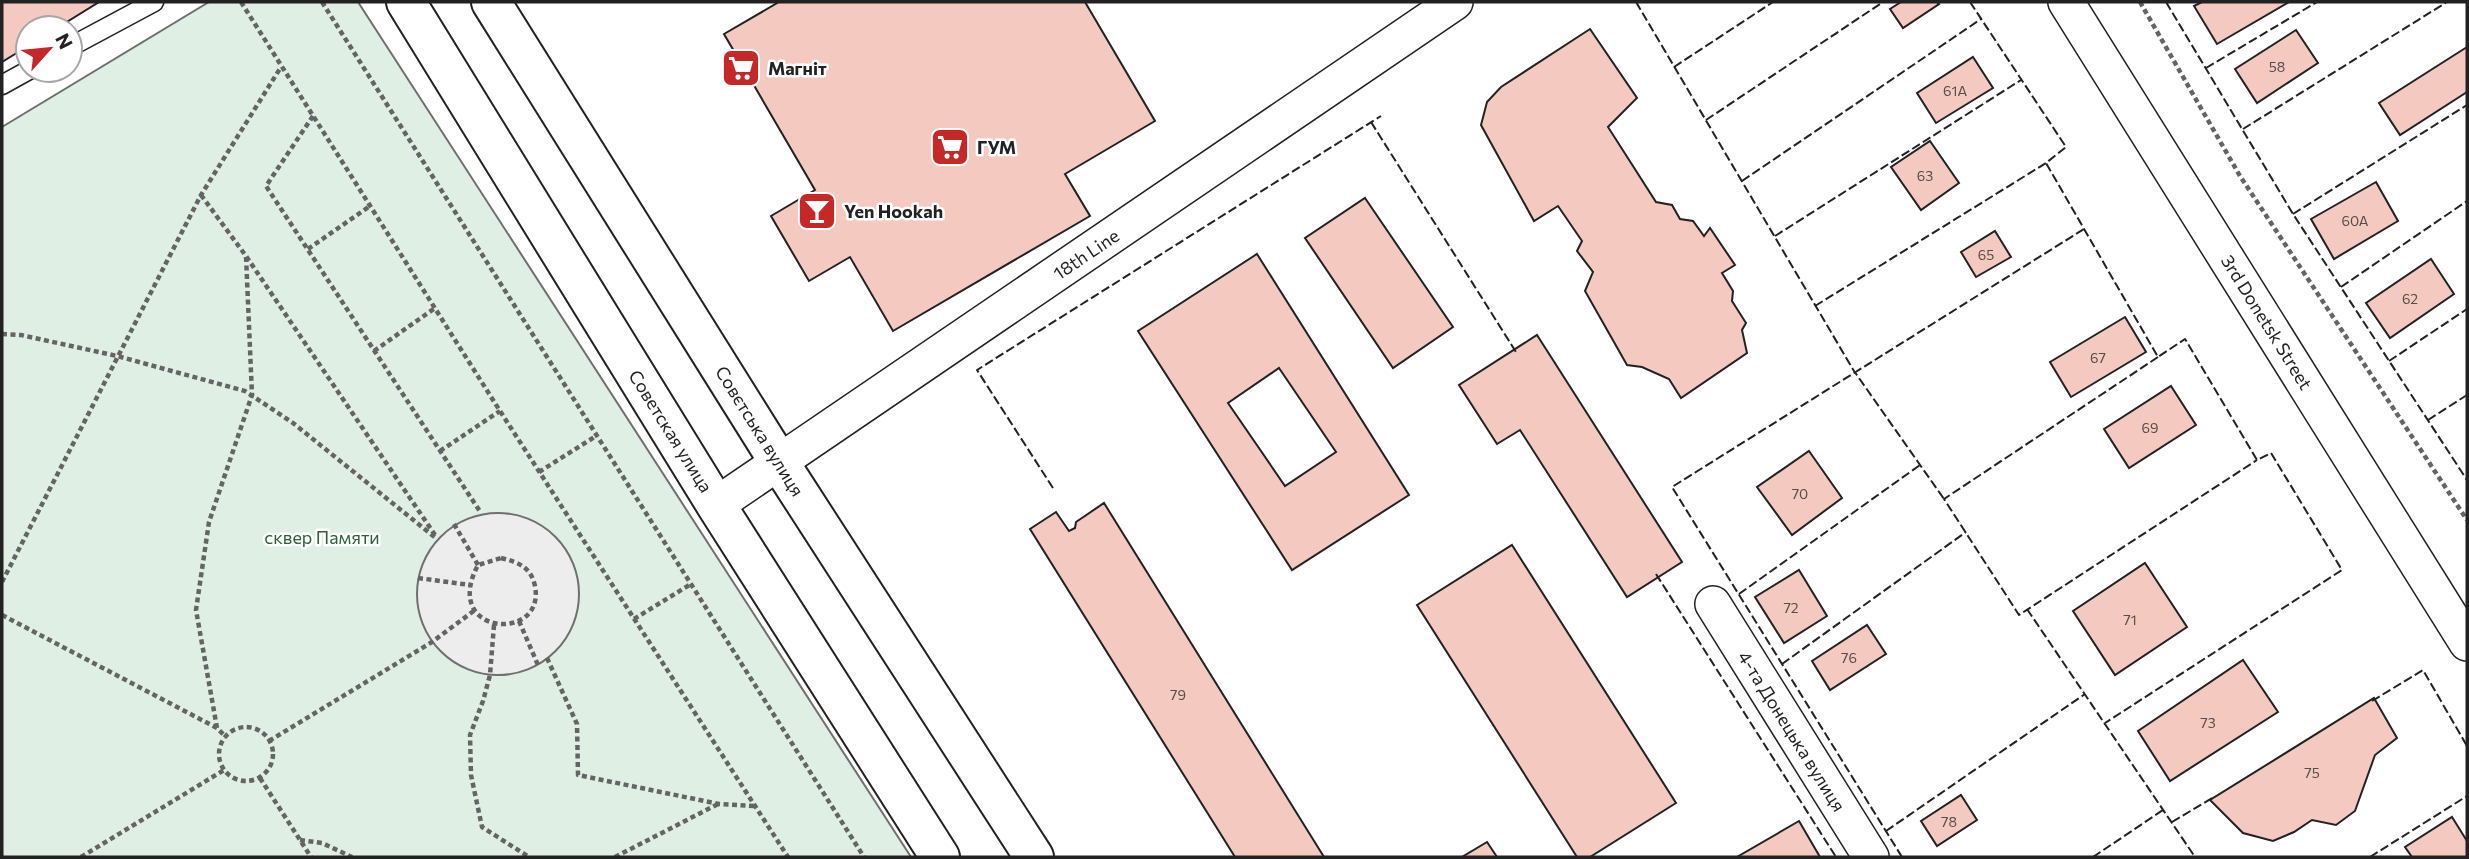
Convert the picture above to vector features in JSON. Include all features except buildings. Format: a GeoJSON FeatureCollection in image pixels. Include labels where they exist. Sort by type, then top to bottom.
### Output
{"type":"FeatureCollection","features":[{"type":"Feature","properties":{"kind":"main road","name":"Советская улица"},"geometry":{"type":"LineString","coordinates":[[407,2],[716,505],[940,857]]}},
{"type":"Feature","properties":{"kind":"main road","name":"Совєтська вулиця"},"geometry":{"type":"LineString","coordinates":[[491,2],[779,462],[1034,857]]}},
{"type":"Feature","properties":{"kind":"street","name":"18th Line"},"geometry":{"type":"LineString","coordinates":[[716,505],[1455,2]]}},
{"type":"Feature","properties":{"kind":"street","name":"3rd Donetsk Street"},"geometry":{"type":"LineString","coordinates":[[2066,2],[2467,643]]}},
{"type":"Feature","properties":{"kind":"street","name":"4-та Донецька вулиця"},"geometry":{"type":"LineString","coordinates":[[1713,604],[1871,857]]}},
{"type":"Feature","properties":{"kind":"lane"},"geometry":{"type":"LineString","coordinates":[[84,40],[154,2]]}},
{"type":"Feature","properties":{"kind":"path"},"geometry":{"type":"LineString","coordinates":[[241,2],[539,472],[788,857]]}},
{"type":"Feature","properties":{"kind":"path"},"geometry":{"type":"LineString","coordinates":[[322,2],[864,857]]}},
{"type":"Feature","properties":{"kind":"path"},"geometry":{"type":"LineString","coordinates":[[2140,2],[2241,177],[2467,520]]}},
{"type":"Feature","properties":{"kind":"path"},"geometry":{"type":"LineString","coordinates":[[2,582],[201,195],[281,67]]}},
{"type":"Feature","properties":{"kind":"path"},"geometry":{"type":"LineString","coordinates":[[313,116],[266,186],[481,513]]}},
{"type":"Feature","properties":{"kind":"path"},"geometry":{"type":"LineString","coordinates":[[2,334],[21,335],[117,356],[245,391],[293,423],[437,539],[246,256],[201,195]]}},
{"type":"Feature","properties":{"kind":"path"},"geometry":{"type":"LineString","coordinates":[[308,249],[370,206]]}},
{"type":"Feature","properties":{"kind":"path"},"geometry":{"type":"LineString","coordinates":[[218,728],[196,610],[209,522],[252,396],[246,256]]}},
{"type":"Feature","properties":{"kind":"path"},"geometry":{"type":"LineString","coordinates":[[374,351],[435,308]]}},
{"type":"Feature","properties":{"kind":"path"},"geometry":{"type":"LineString","coordinates":[[440,451],[500,411]]}},
{"type":"Feature","properties":{"kind":"path"},"geometry":{"type":"LineString","coordinates":[[539,472],[596,436]]}},
{"type":"Feature","properties":{"kind":"path"},"geometry":{"type":"LineString","coordinates":[[454,524],[478,565]]}},
{"type":"Feature","properties":{"kind":"path"},"geometry":{"type":"LineString","coordinates":[[501,558],[520,562],[533,576],[537,595],[529,614],[519,621],[514,624],[494,625],[478,615],[469,598],[470,585],[478,565],[501,558]]}},
{"type":"Feature","properties":{"kind":"path"},"geometry":{"type":"LineString","coordinates":[[418,578],[470,585]]}},
{"type":"Feature","properties":{"kind":"path"},"geometry":{"type":"LineString","coordinates":[[634,619],[691,584]]}},
{"type":"Feature","properties":{"kind":"path"},"geometry":{"type":"LineString","coordinates":[[270,741],[432,642],[475,610]]}},
{"type":"Feature","properties":{"kind":"path"},"geometry":{"type":"LineString","coordinates":[[2,615],[218,728],[226,737]]}},
{"type":"Feature","properties":{"kind":"path"},"geometry":{"type":"LineString","coordinates":[[519,621],[538,665]]}},
{"type":"Feature","properties":{"kind":"path"},"geometry":{"type":"LineString","coordinates":[[494,625],[490,675],[470,735],[471,775],[482,827],[529,857]]}},
{"type":"Feature","properties":{"kind":"path"},"geometry":{"type":"LineString","coordinates":[[547,657],[577,724],[578,775],[719,804],[755,806]]}},
{"type":"Feature","properties":{"kind":"path"},"geometry":{"type":"LineString","coordinates":[[249,727],[264,734],[270,741],[273,757],[271,765],[260,778],[237,780],[225,770],[219,753],[226,737],[240,728],[249,727]]}},
{"type":"Feature","properties":{"kind":"path"},"geometry":{"type":"LineString","coordinates":[[82,857],[225,770]]}},
{"type":"Feature","properties":{"kind":"path"},"geometry":{"type":"LineString","coordinates":[[260,778],[311,857]]}},
{"type":"Feature","properties":{"kind":"path"},"geometry":{"type":"LineString","coordinates":[[615,857],[719,804]]}},
{"type":"Feature","properties":{"kind":"path"},"geometry":{"type":"LineString","coordinates":[[300,840],[322,843],[352,857]]}},
{"type":"Feature","properties":{"kind":"green space","name":"сквер Памяти"},"geometry":{"type":"Polygon","coordinates":[[[209,2],[358,2],[911,857],[2,857],[2,127],[73,84],[84,84],[84,77],[209,2]]]}},
{"type":"Feature","properties":{"kind":"shaded area"},"geometry":{"type":"Polygon","coordinates":[[[498,513],[529,519],[555,537],[573,563],[579,594],[573,625],[555,651],[529,669],[498,675],[467,669],[441,651],[423,625],[417,594],[423,563],[441,537],[467,519],[498,513]]]}},
{"type":"Feature","properties":{"kind":"fence"},"geometry":{"type":"LineString","coordinates":[[1636,2],[1854,371],[1944,499]]}},
{"type":"Feature","properties":{"kind":"fence"},"geometry":{"type":"LineString","coordinates":[[1674,67],[1773,2]]}},
{"type":"Feature","properties":{"kind":"fence"},"geometry":{"type":"LineString","coordinates":[[1706,120],[1883,2]]}},
{"type":"Feature","properties":{"kind":"fence"},"geometry":{"type":"LineString","coordinates":[[1970,2],[2066,147],[2046,163],[2158,357],[2185,339],[2257,460],[2271,453],[2342,570],[2105,723]]}},
{"type":"Feature","properties":{"kind":"fence"},"geometry":{"type":"LineString","coordinates":[[2166,2],[2293,214],[2467,480]]}},
{"type":"Feature","properties":{"kind":"fence"},"geometry":{"type":"LineString","coordinates":[[2206,68],[2317,2]]}},
{"type":"Feature","properties":{"kind":"fence"},"geometry":{"type":"LineString","coordinates":[[2243,129],[2447,2]]}},
{"type":"Feature","properties":{"kind":"fence"},"geometry":{"type":"LineString","coordinates":[[1742,181],[1981,19]]}},
{"type":"Feature","properties":{"kind":"fence"},"geometry":{"type":"LineString","coordinates":[[1775,236],[2021,80]]}},
{"type":"Feature","properties":{"kind":"fence"},"geometry":{"type":"LineString","coordinates":[[2293,214],[2467,105]]}},
{"type":"Feature","properties":{"kind":"fence"},"geometry":{"type":"LineString","coordinates":[[1053,488],[977,370],[1381,116]]}},
{"type":"Feature","properties":{"kind":"fence"},"geometry":{"type":"LineString","coordinates":[[1371,122],[1516,352]]}},
{"type":"Feature","properties":{"kind":"fence"},"geometry":{"type":"LineString","coordinates":[[1815,306],[2046,163]]}},
{"type":"Feature","properties":{"kind":"fence"},"geometry":{"type":"LineString","coordinates":[[2341,287],[2467,201]]}},
{"type":"Feature","properties":{"kind":"fence"},"geometry":{"type":"LineString","coordinates":[[1902,857],[1672,487],[2084,229]]}},
{"type":"Feature","properties":{"kind":"fence"},"geometry":{"type":"LineString","coordinates":[[2389,361],[2467,309]]}},
{"type":"Feature","properties":{"kind":"fence"},"geometry":{"type":"LineString","coordinates":[[2158,357],[1944,499],[2019,615],[2257,460]]}},
{"type":"Feature","properties":{"kind":"fence"},"geometry":{"type":"LineString","coordinates":[[2428,420],[2467,395]]}},
{"type":"Feature","properties":{"kind":"fence"},"geometry":{"type":"LineString","coordinates":[[1739,594],[1920,465]]}},
{"type":"Feature","properties":{"kind":"fence"},"geometry":{"type":"LineString","coordinates":[[1782,664],[1966,532]]}},
{"type":"Feature","properties":{"kind":"fence"},"geometry":{"type":"LineString","coordinates":[[1656,574],[1836,857]]}},
{"type":"Feature","properties":{"kind":"fence"},"geometry":{"type":"LineString","coordinates":[[2027,609],[2195,857]]}},
{"type":"Feature","properties":{"kind":"fence"},"geometry":{"type":"LineString","coordinates":[[2372,701],[2423,670],[2467,746]]}},
{"type":"Feature","properties":{"kind":"fence"},"geometry":{"type":"LineString","coordinates":[[1886,831],[2085,694]]}},
{"type":"Feature","properties":{"kind":"fence"},"geometry":{"type":"LineString","coordinates":[[2370,857],[2467,796]]}},
{"type":"Feature","properties":{"kind":"fence"},"geometry":{"type":"LineString","coordinates":[[2172,822],[2214,797]]}},
{"type":"Feature","properties":{"kind":"fence"},"geometry":{"type":"LineString","coordinates":[[2093,857],[2163,810]]}},
{"type":"Feature","properties":{"kind":"place","name":"Магніт"},"geometry":{"type":"Point","coordinates":[741,68]}},
{"type":"Feature","properties":{"kind":"place","name":"ГУМ"},"geometry":{"type":"Point","coordinates":[950,147]}},
{"type":"Feature","properties":{"kind":"place","name":"Yen Hookah"},"geometry":{"type":"Point","coordinates":[817,211]}}]}
